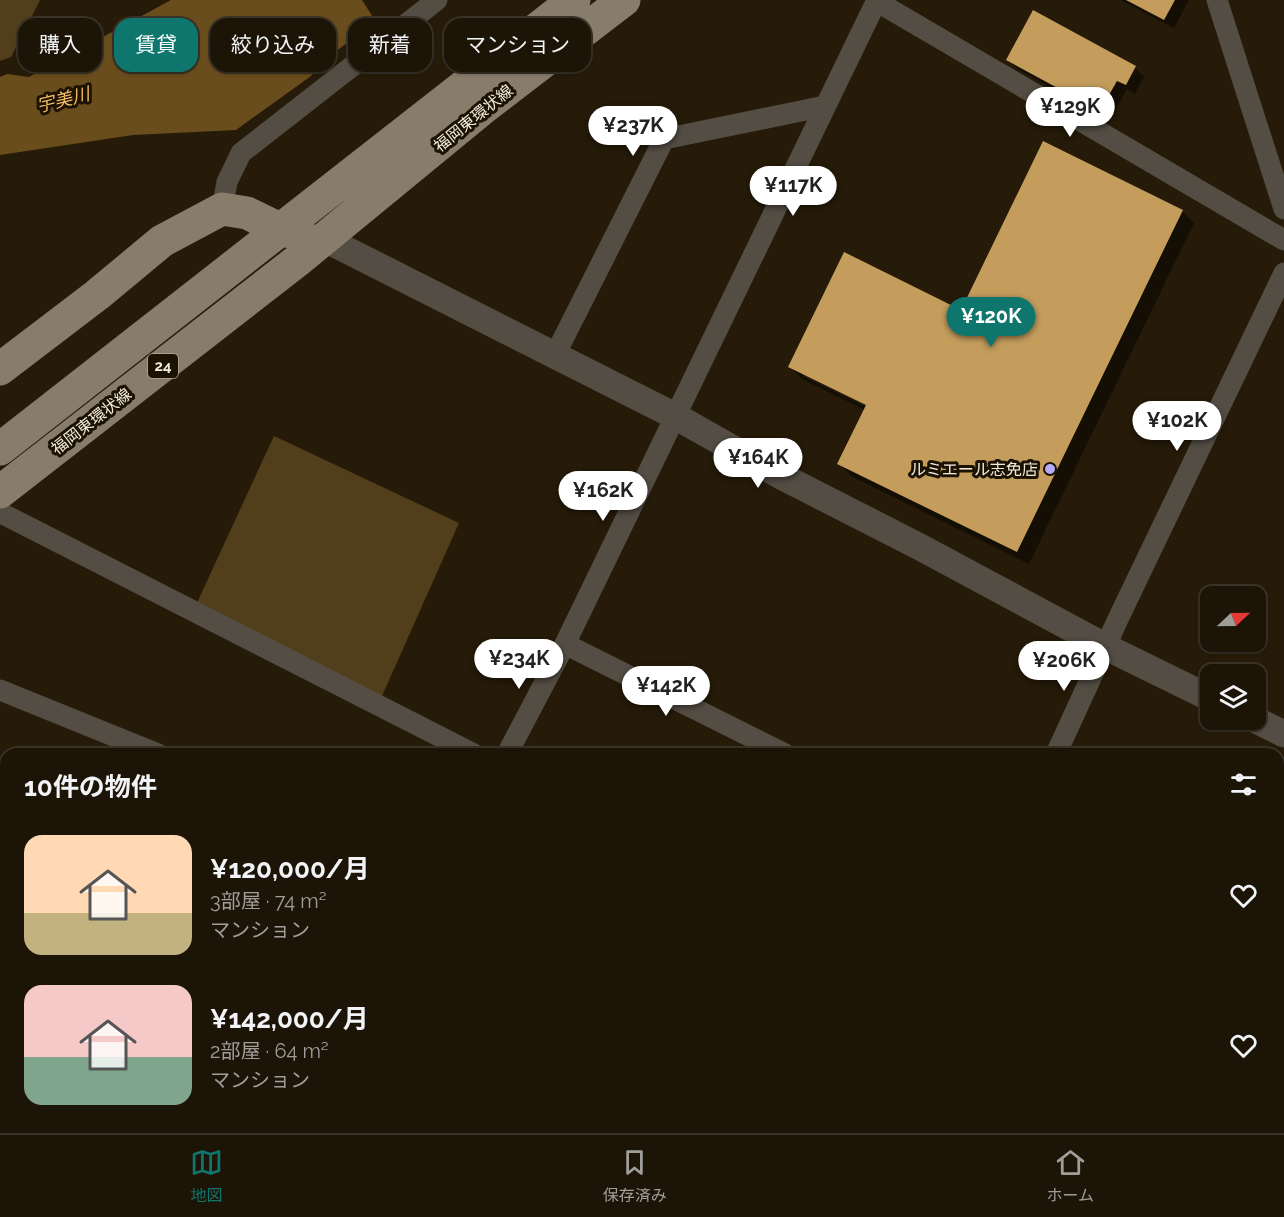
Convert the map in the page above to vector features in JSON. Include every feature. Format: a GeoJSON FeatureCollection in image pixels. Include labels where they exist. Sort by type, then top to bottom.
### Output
{"type":"FeatureCollection","features":[{"type":"Feature","properties":{"kind":"main road","name":"福岡東環状線"},"geometry":{"type":"LineString","coordinates":[[0,449],[574,0]]}},
{"type":"Feature","properties":{"kind":"main road","name":"福岡東環状線"},"geometry":{"type":"LineString","coordinates":[[0,492],[325,239],[483,109],[624,0]]}},
{"type":"Feature","properties":{"kind":"main road"},"geometry":{"type":"LineString","coordinates":[[0,369],[97,295],[162,241],[222,209],[247,213],[282,230],[325,239]]}},
{"type":"Feature","properties":{"kind":"street"},"geometry":{"type":"LineString","coordinates":[[222,209],[228,182],[242,153],[437,0]]}},
{"type":"Feature","properties":{"kind":"street"},"geometry":{"type":"LineString","coordinates":[[1217,0],[1284,209]]}},
{"type":"Feature","properties":{"kind":"street"},"geometry":{"type":"LineString","coordinates":[[510,748],[566,644],[876,1],[1284,240]]}},
{"type":"Feature","properties":{"kind":"street"},"geometry":{"type":"LineString","coordinates":[[555,355],[664,139],[825,106]]}},
{"type":"Feature","properties":{"kind":"street"},"geometry":{"type":"LineString","coordinates":[[325,239],[675,416],[783,477],[920,547],[1106,647],[1200,693]]}},
{"type":"Feature","properties":{"kind":"street"},"geometry":{"type":"LineString","coordinates":[[1059,748],[1284,273]]}},
{"type":"Feature","properties":{"kind":"street"},"geometry":{"type":"LineString","coordinates":[[0,510],[3,514],[462,748]]}},
{"type":"Feature","properties":{"kind":"street"},"geometry":{"type":"LineString","coordinates":[[566,644],[773,748]]}},
{"type":"Feature","properties":{"kind":"street"},"geometry":{"type":"LineString","coordinates":[[0,690],[143,748]]}},
{"type":"Feature","properties":{"kind":"street"},"geometry":{"type":"LineString","coordinates":[[1266,725],[1284,734]]}},
{"type":"Feature","properties":{"kind":"shaded area"},"geometry":{"type":"Polygon","coordinates":[[[0,0],[40,0],[31,18],[18,18],[18,43],[11,57],[0,61],[0,0]]]}},
{"type":"Feature","properties":{"kind":"shaded area"},"geometry":{"type":"Polygon","coordinates":[[[274,436],[459,523],[382,696],[196,605],[274,436]]]}},
{"type":"Feature","properties":{"kind":"water","name":"宇美川"},"geometry":{"type":"Polygon","coordinates":[[[171,0],[362,0],[373,18],[348,18],[348,42],[336,51],[336,18],[210,18],[210,72],[314,72],[236,130],[133,135],[0,155],[0,77],[7,74],[29,77],[38,72],[102,72],[102,37],[114,31],[114,72],[198,72],[198,18],[138,18],[171,0]]]}},
{"type":"Feature","properties":{"kind":"building"},"geometry":{"type":"Polygon","coordinates":[[[1126,0],[1175,0],[1164,20],[1126,0]]]}},
{"type":"Feature","properties":{"kind":"building"},"geometry":{"type":"Polygon","coordinates":[[[1033,10],[1136,66],[1126,85],[1117,81],[1100,111],[1006,60],[1033,10]]]}},
{"type":"Feature","properties":{"kind":"building"},"geometry":{"type":"Polygon","coordinates":[[[1043,141],[1183,210],[1017,552],[837,464],[866,405],[788,367],[844,252],[961,310],[1043,141]]]}},
{"type":"Feature","properties":{"kind":"place","name":"ルミエール志免店"},"geometry":{"type":"Point","coordinates":[1050,469]}}]}
